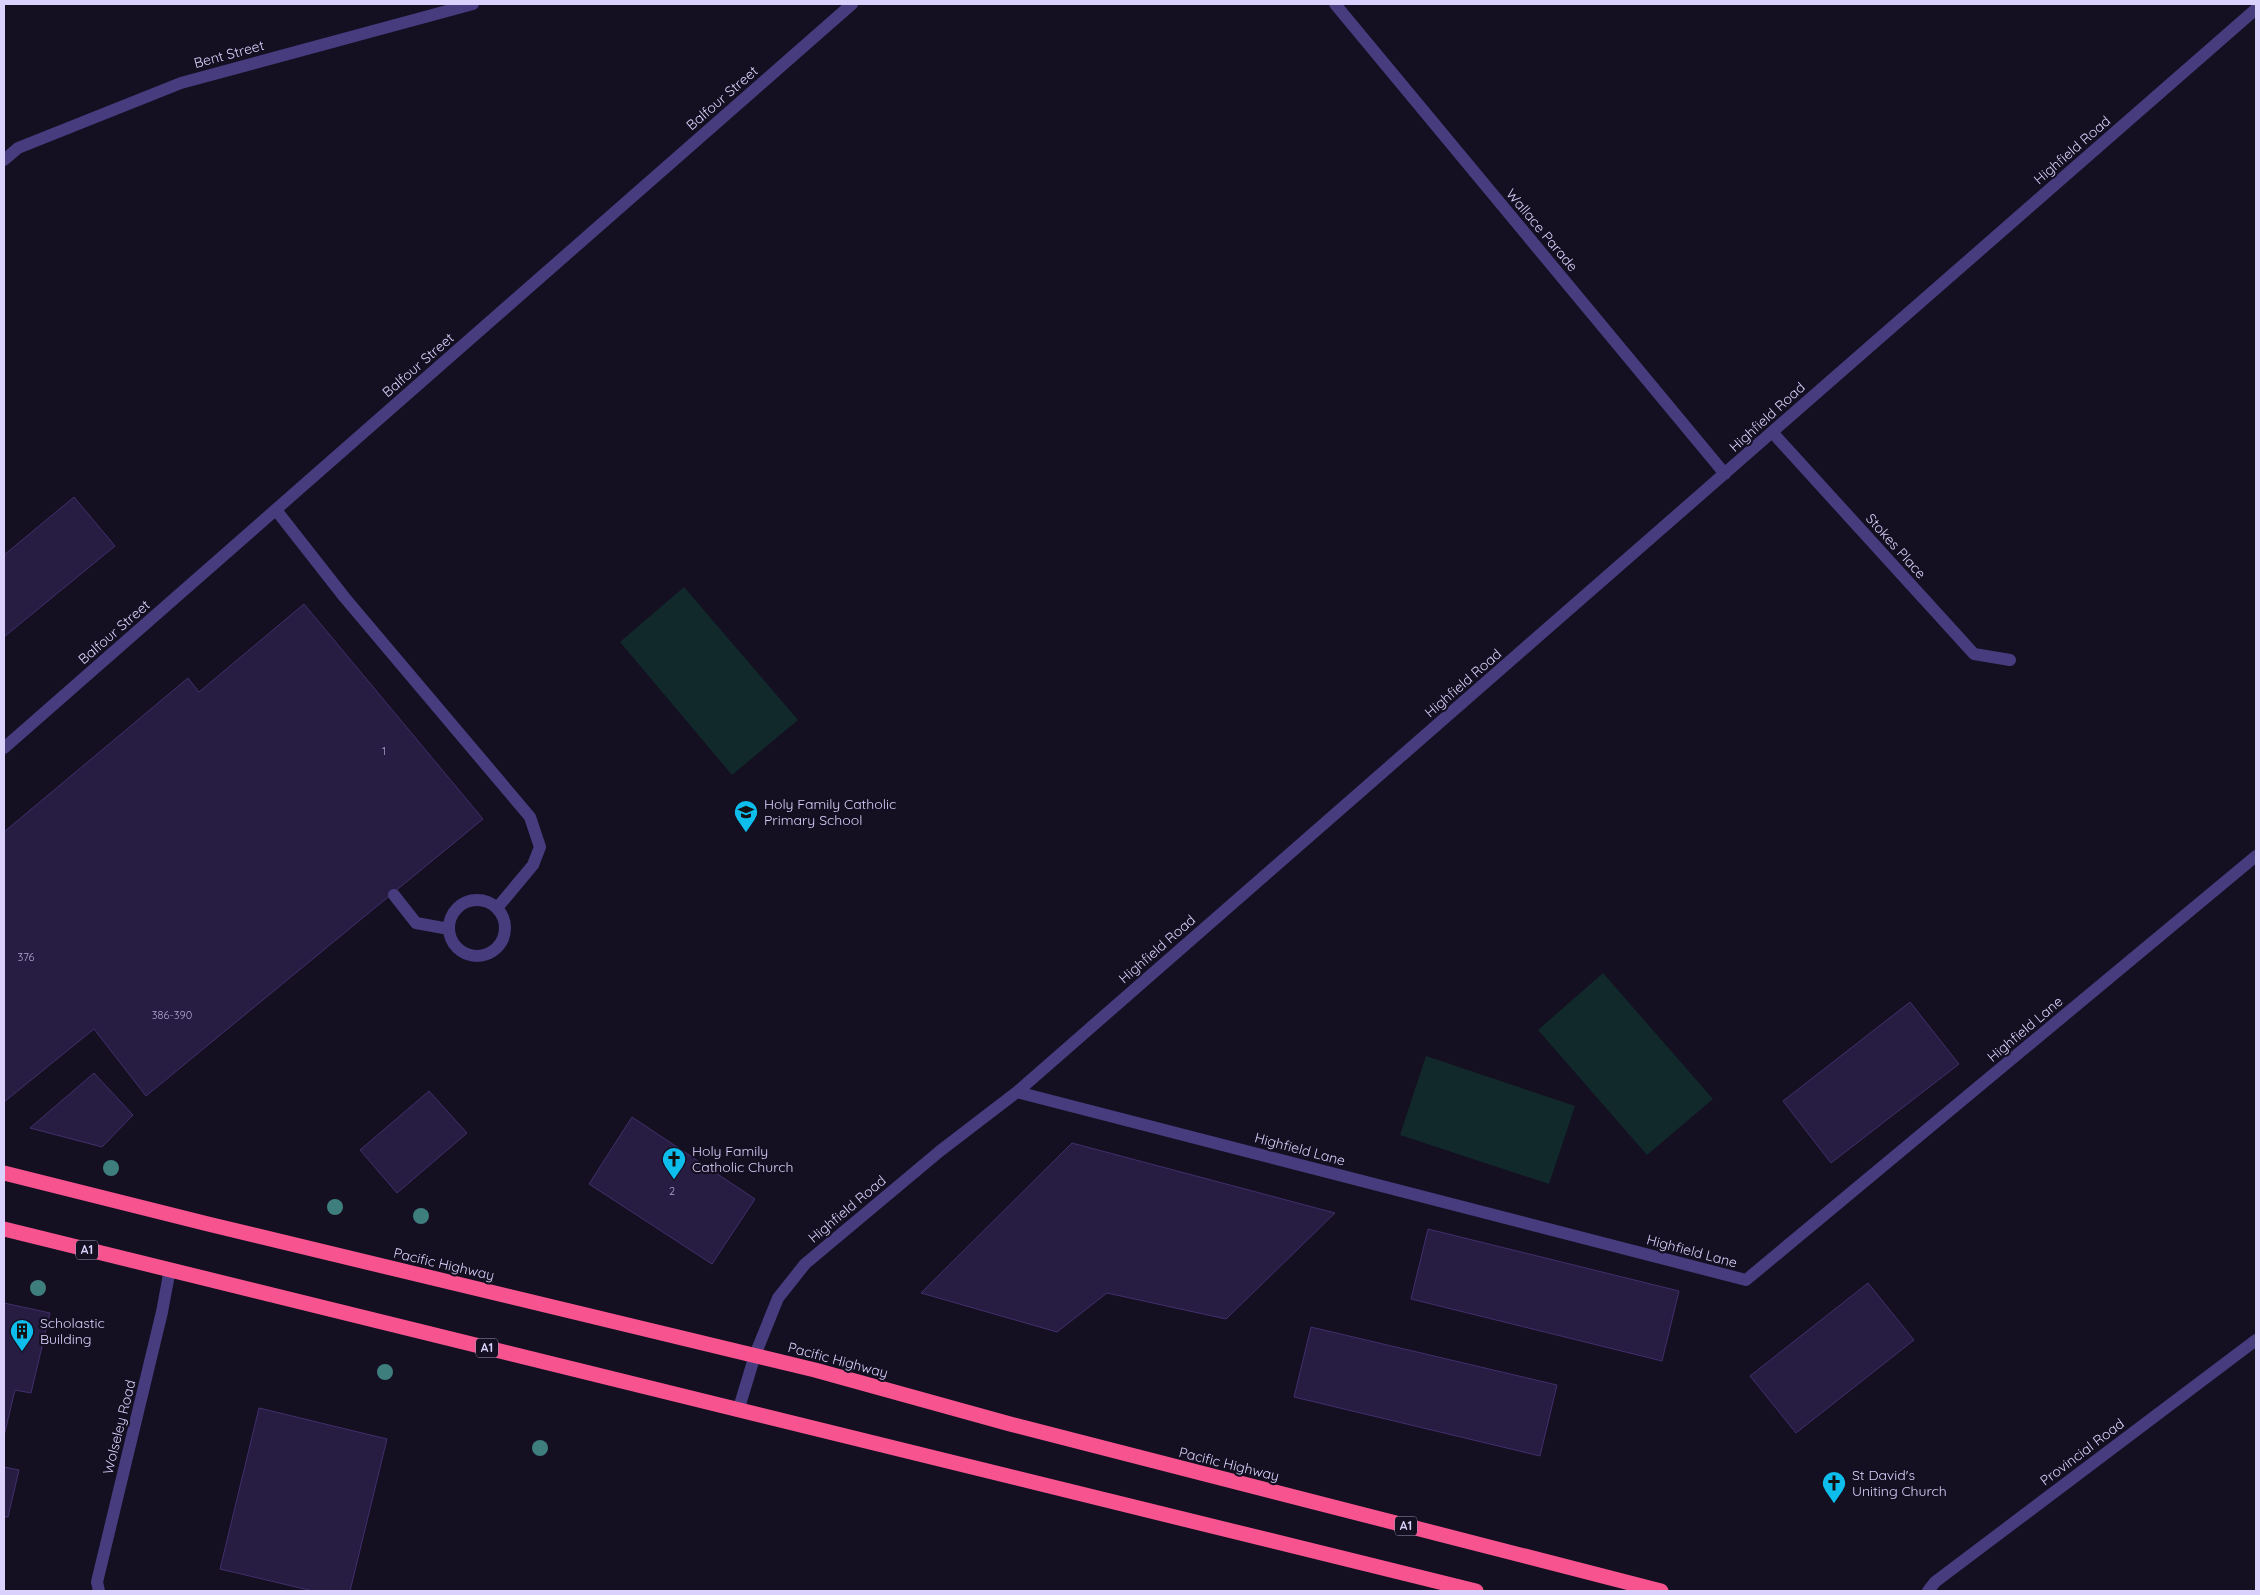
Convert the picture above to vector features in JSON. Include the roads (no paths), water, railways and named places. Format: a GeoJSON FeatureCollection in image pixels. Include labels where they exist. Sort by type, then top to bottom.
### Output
{"type":"FeatureCollection","features":[{"type":"Feature","properties":{"kind":"highway","name":"Pacific Highway"},"geometry":{"type":"LineString","coordinates":[[4,1172],[235,1231],[755,1355],[1010,1424],[1661,1591]]}},
{"type":"Feature","properties":{"kind":"highway","name":"A1"},"geometry":{"type":"LineString","coordinates":[[4,1229],[1476,1591]]}},
{"type":"Feature","properties":{"kind":"street","name":"Bent Street"},"geometry":{"type":"LineString","coordinates":[[4,160],[18,148],[181,83],[473,4]]}},
{"type":"Feature","properties":{"kind":"street","name":"Balfour Street"},"geometry":{"type":"LineString","coordinates":[[4,748],[852,4]]}},
{"type":"Feature","properties":{"kind":"street","name":"Wallace Parade"},"geometry":{"type":"LineString","coordinates":[[1335,4],[1725,474]]}},
{"type":"Feature","properties":{"kind":"street","name":"Highfield Road"},"geometry":{"type":"LineString","coordinates":[[738,1411],[755,1355],[778,1298],[805,1264],[940,1151],[1017,1092],[2256,9]]}},
{"type":"Feature","properties":{"kind":"street","name":"Stokes Place"},"geometry":{"type":"LineString","coordinates":[[1772,432],[1974,654],[2010,660]]}},
{"type":"Feature","properties":{"kind":"street"},"geometry":{"type":"LineString","coordinates":[[276,510],[345,598],[530,817],[540,847],[533,865],[497,908]]}},
{"type":"Feature","properties":{"kind":"street","name":"Highfield Lane"},"geometry":{"type":"LineString","coordinates":[[1017,1092],[1746,1280],[2256,856]]}},
{"type":"Feature","properties":{"kind":"street"},"geometry":{"type":"LineString","coordinates":[[394,895],[416,923],[449,929]]}},
{"type":"Feature","properties":{"kind":"street"},"geometry":{"type":"LineString","coordinates":[[474,900],[487,901],[497,908],[504,919],[506,931],[501,943],[492,952],[480,956],[468,954],[457,948],[450,937],[449,929],[453,913],[462,904],[474,900]]}},
{"type":"Feature","properties":{"kind":"street","name":"Wolseley Road"},"geometry":{"type":"LineString","coordinates":[[99,1591],[97,1582],[162,1312],[170,1269]]}},
{"type":"Feature","properties":{"kind":"street","name":"Provincial Road"},"geometry":{"type":"LineString","coordinates":[[1928,1591],[1943,1576],[2256,1340]]}},
{"type":"Feature","properties":{"kind":"place","name":"Holy Family Catholic Primary School"},"geometry":{"type":"Point","coordinates":[746,833]}},
{"type":"Feature","properties":{"kind":"place","name":"Holy Family Catholic Church"},"geometry":{"type":"Point","coordinates":[674,1180]}},
{"type":"Feature","properties":{"kind":"place","name":"Scholastic Building"},"geometry":{"type":"Point","coordinates":[22,1352]}},
{"type":"Feature","properties":{"kind":"place","name":"St David's Uniting Church"},"geometry":{"type":"Point","coordinates":[1834,1504]}}]}
